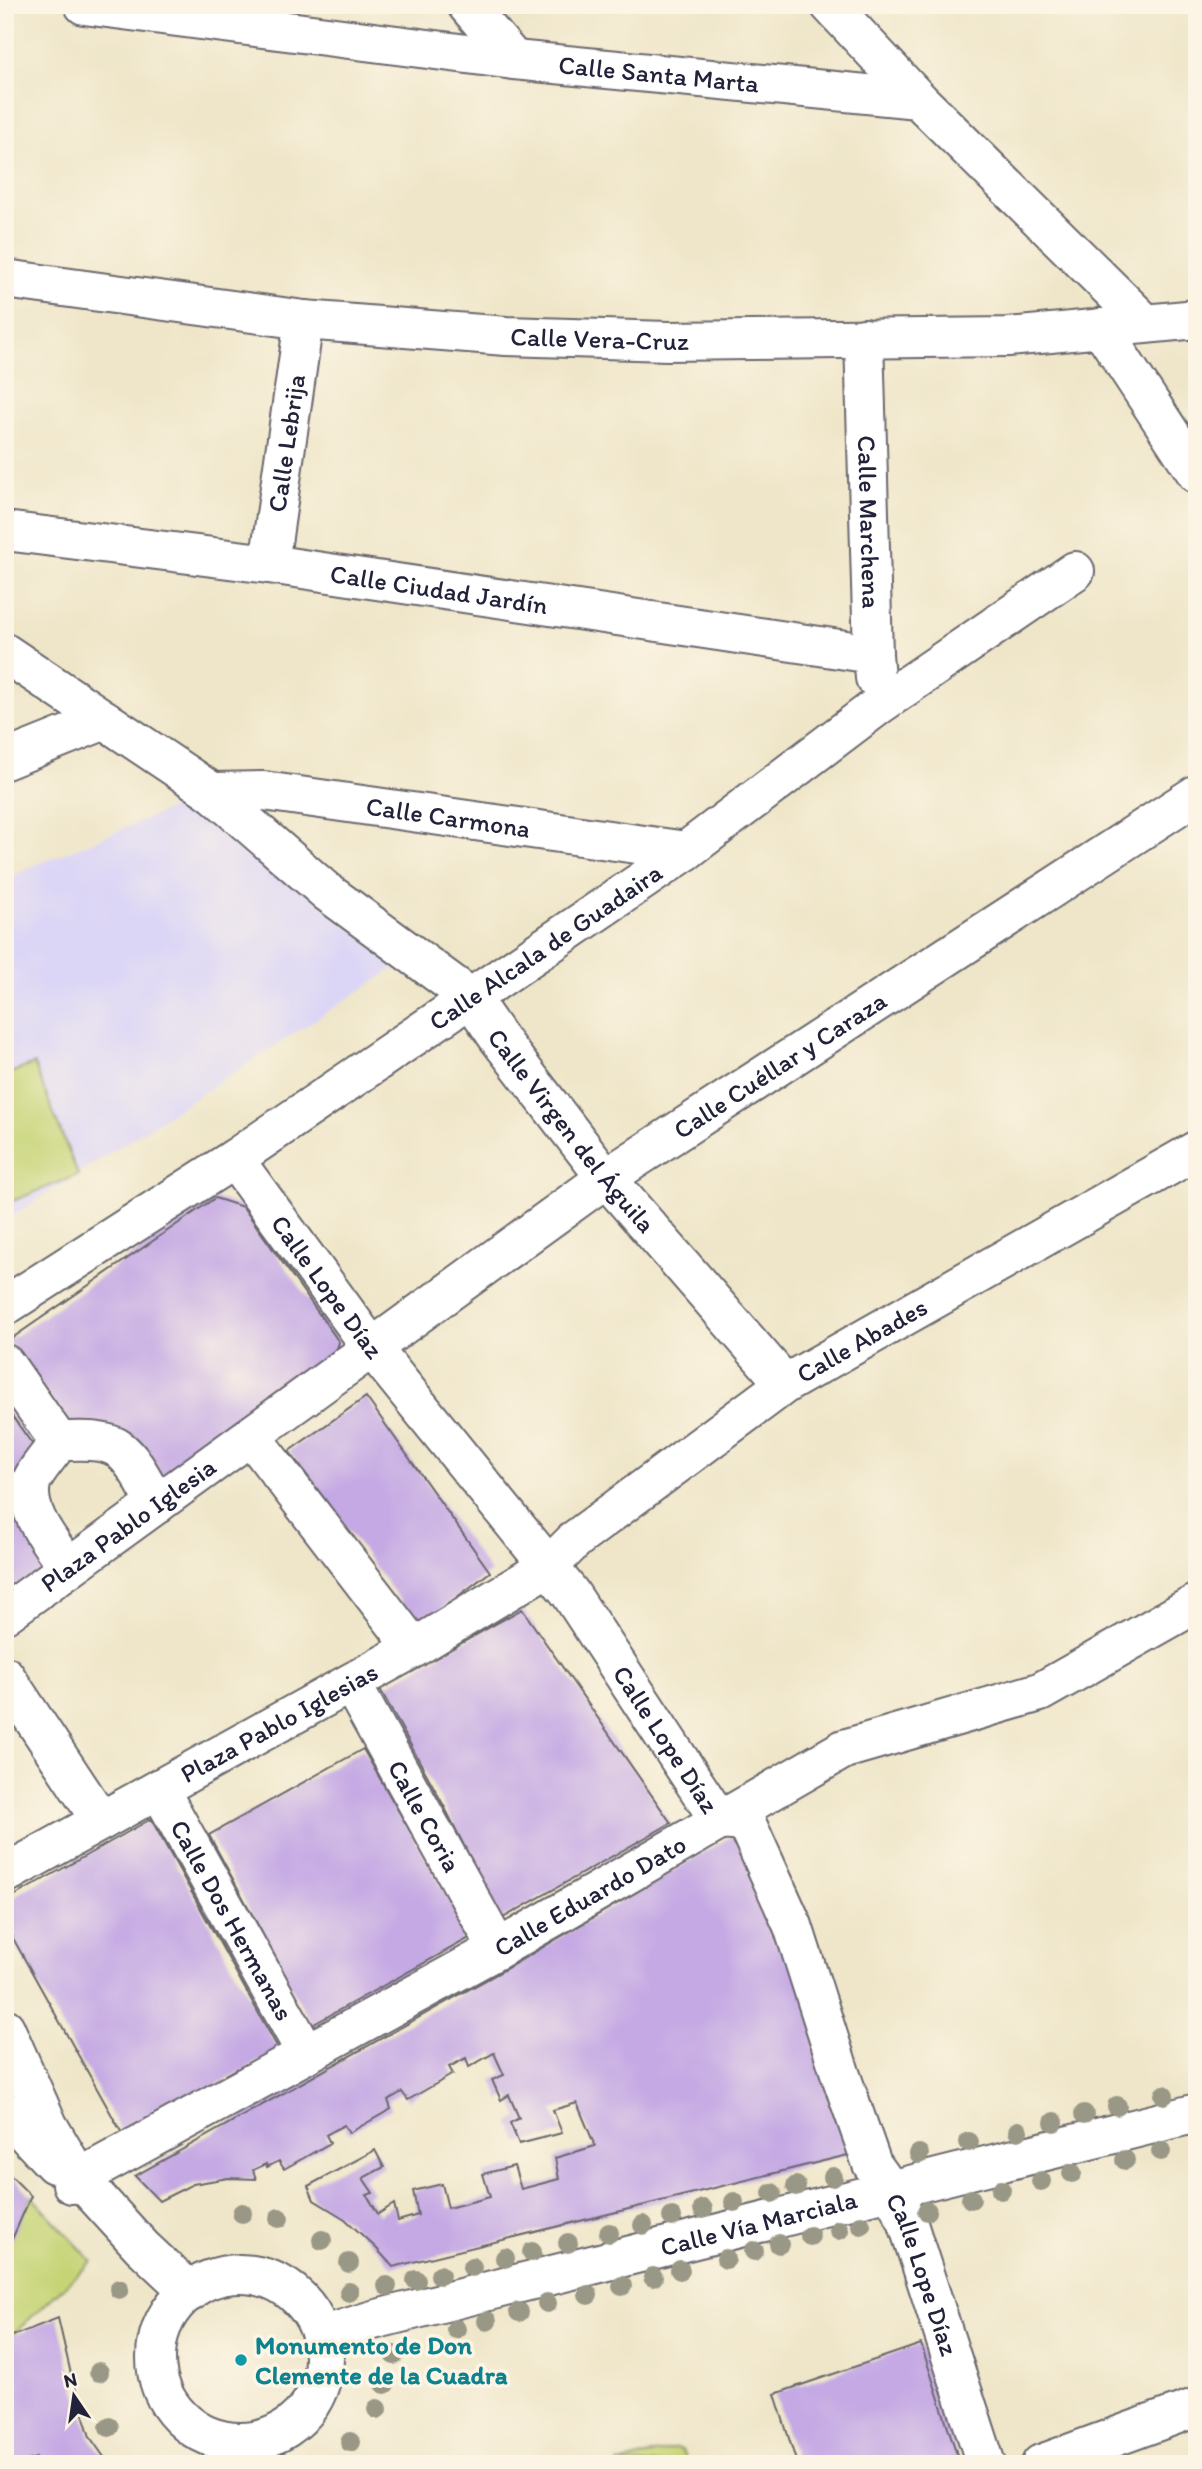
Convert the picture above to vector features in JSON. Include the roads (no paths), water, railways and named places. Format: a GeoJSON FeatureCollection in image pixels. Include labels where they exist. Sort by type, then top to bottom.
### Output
{"type":"FeatureCollection","features":[{"type":"Feature","properties":{"kind":"street","name":"Calle Santa Marta"},"geometry":{"type":"LineString","coordinates":[[84,5],[514,60],[918,99]]}},
{"type":"Feature","properties":{"kind":"street"},"geometry":{"type":"LineString","coordinates":[[467,5],[514,60]]}},
{"type":"Feature","properties":{"kind":"street"},"geometry":{"type":"LineString","coordinates":[[830,5],[918,99],[1145,323]]}},
{"type":"Feature","properties":{"kind":"street","name":"Calle Vera-Cruz"},"geometry":{"type":"LineString","coordinates":[[5,279],[304,320],[506,337],[668,341],[1008,337],[1197,319]]}},
{"type":"Feature","properties":{"kind":"street","name":"Calle Lebrija"},"geometry":{"type":"LineString","coordinates":[[269,564],[304,320]]}},
{"type":"Feature","properties":{"kind":"street"},"geometry":{"type":"LineString","coordinates":[[1101,328],[1197,474]]}},
{"type":"Feature","properties":{"kind":"street","name":"Calle Marchena"},"geometry":{"type":"LineString","coordinates":[[864,338],[873,653],[878,705]]}},
{"type":"Feature","properties":{"kind":"street","name":"Calle Ciudad Jardín"},"geometry":{"type":"LineString","coordinates":[[5,531],[269,564],[873,653]]}},
{"type":"Feature","properties":{"kind":"street","name":"Calle Alcala de Guadaira"},"geometry":{"type":"LineString","coordinates":[[5,1307],[234,1159],[686,851],[878,705],[1075,571]]}},
{"type":"Feature","properties":{"kind":"street","name":"Calle Virgen del Águila"},"geometry":{"type":"LineString","coordinates":[[5,653],[212,792],[327,892],[470,997],[606,1178],[785,1384]]}},
{"type":"Feature","properties":{"kind":"street"},"geometry":{"type":"LineString","coordinates":[[5,760],[105,720]]}},
{"type":"Feature","properties":{"kind":"street","name":"Calle Carmona"},"geometry":{"type":"LineString","coordinates":[[212,792],[264,791],[686,851]]}},
{"type":"Feature","properties":{"kind":"street","name":"Calle Cuéllar y Caraza"},"geometry":{"type":"LineString","coordinates":[[372,1348],[606,1178],[1197,794]]}},
{"type":"Feature","properties":{"kind":"street","name":"Calle Abades"},"geometry":{"type":"LineString","coordinates":[[549,1566],[576,1539],[785,1384],[1197,1150]]}},
{"type":"Feature","properties":{"kind":"street","name":"Calle Lope Díaz"},"geometry":{"type":"LineString","coordinates":[[234,1159],[372,1348],[570,1593],[719,1820],[746,1822],[793,1926],[872,2164],[890,2189],[907,2221],[986,2464]]}},
{"type":"Feature","properties":{"kind":"street","name":"Plaza Pablo Iglesia"},"geometry":{"type":"LineString","coordinates":[[5,1614],[372,1348]]}},
{"type":"Feature","properties":{"kind":"street"},"geometry":{"type":"LineString","coordinates":[[5,1364],[60,1442]]}},
{"type":"Feature","properties":{"kind":"street"},"geometry":{"type":"LineString","coordinates":[[251,1436],[414,1648]]}},
{"type":"Feature","properties":{"kind":"street"},"geometry":{"type":"LineString","coordinates":[[68,1568],[33,1514],[31,1501],[31,1482],[60,1442],[83,1440],[118,1448],[135,1468],[157,1504]]}},
{"type":"Feature","properties":{"kind":"street","name":"Plaza Pablo Iglesias"},"geometry":{"type":"LineString","coordinates":[[5,1874],[414,1648],[549,1566]]}},
{"type":"Feature","properties":{"kind":"street","name":"Calle Eduardo Dato"},"geometry":{"type":"LineString","coordinates":[[75,2181],[498,1949],[844,1749],[1040,1692],[1197,1603]]}},
{"type":"Feature","properties":{"kind":"street"},"geometry":{"type":"LineString","coordinates":[[5,1675],[101,1821]]}},
{"type":"Feature","properties":{"kind":"street","name":"Calle Coria"},"geometry":{"type":"LineString","coordinates":[[351,1683],[498,1949]]}},
{"type":"Feature","properties":{"kind":"street","name":"Calle Dos Hermanas"},"geometry":{"type":"LineString","coordinates":[[159,1789],[306,2053]]}},
{"type":"Feature","properties":{"kind":"street"},"geometry":{"type":"LineString","coordinates":[[5,2028],[75,2181]]}},
{"type":"Feature","properties":{"kind":"street"},"geometry":{"type":"LineString","coordinates":[[5,2112],[142,2247],[186,2295]]}},
{"type":"Feature","properties":{"kind":"street","name":"Calle Vía Marciala"},"geometry":{"type":"LineString","coordinates":[[321,2336],[373,2320],[1197,2113]]}},
{"type":"Feature","properties":{"kind":"street"},"geometry":{"type":"LineString","coordinates":[[234,2275],[274,2281],[290,2290],[304,2304],[321,2336],[324,2353],[322,2374],[313,2399],[302,2415],[285,2429],[272,2435],[223,2453],[173,2409],[164,2395],[158,2375],[159,2338],[167,2318],[186,2295],[211,2280],[234,2275]]}},
{"type":"Feature","properties":{"kind":"street"},"geometry":{"type":"LineString","coordinates":[[1041,2464],[1197,2407]]}},
{"type":"Feature","properties":{"kind":"place","name":"Monumento de Don Clemente de la Cuadra"},"geometry":{"type":"Point","coordinates":[241,2360]}}]}
